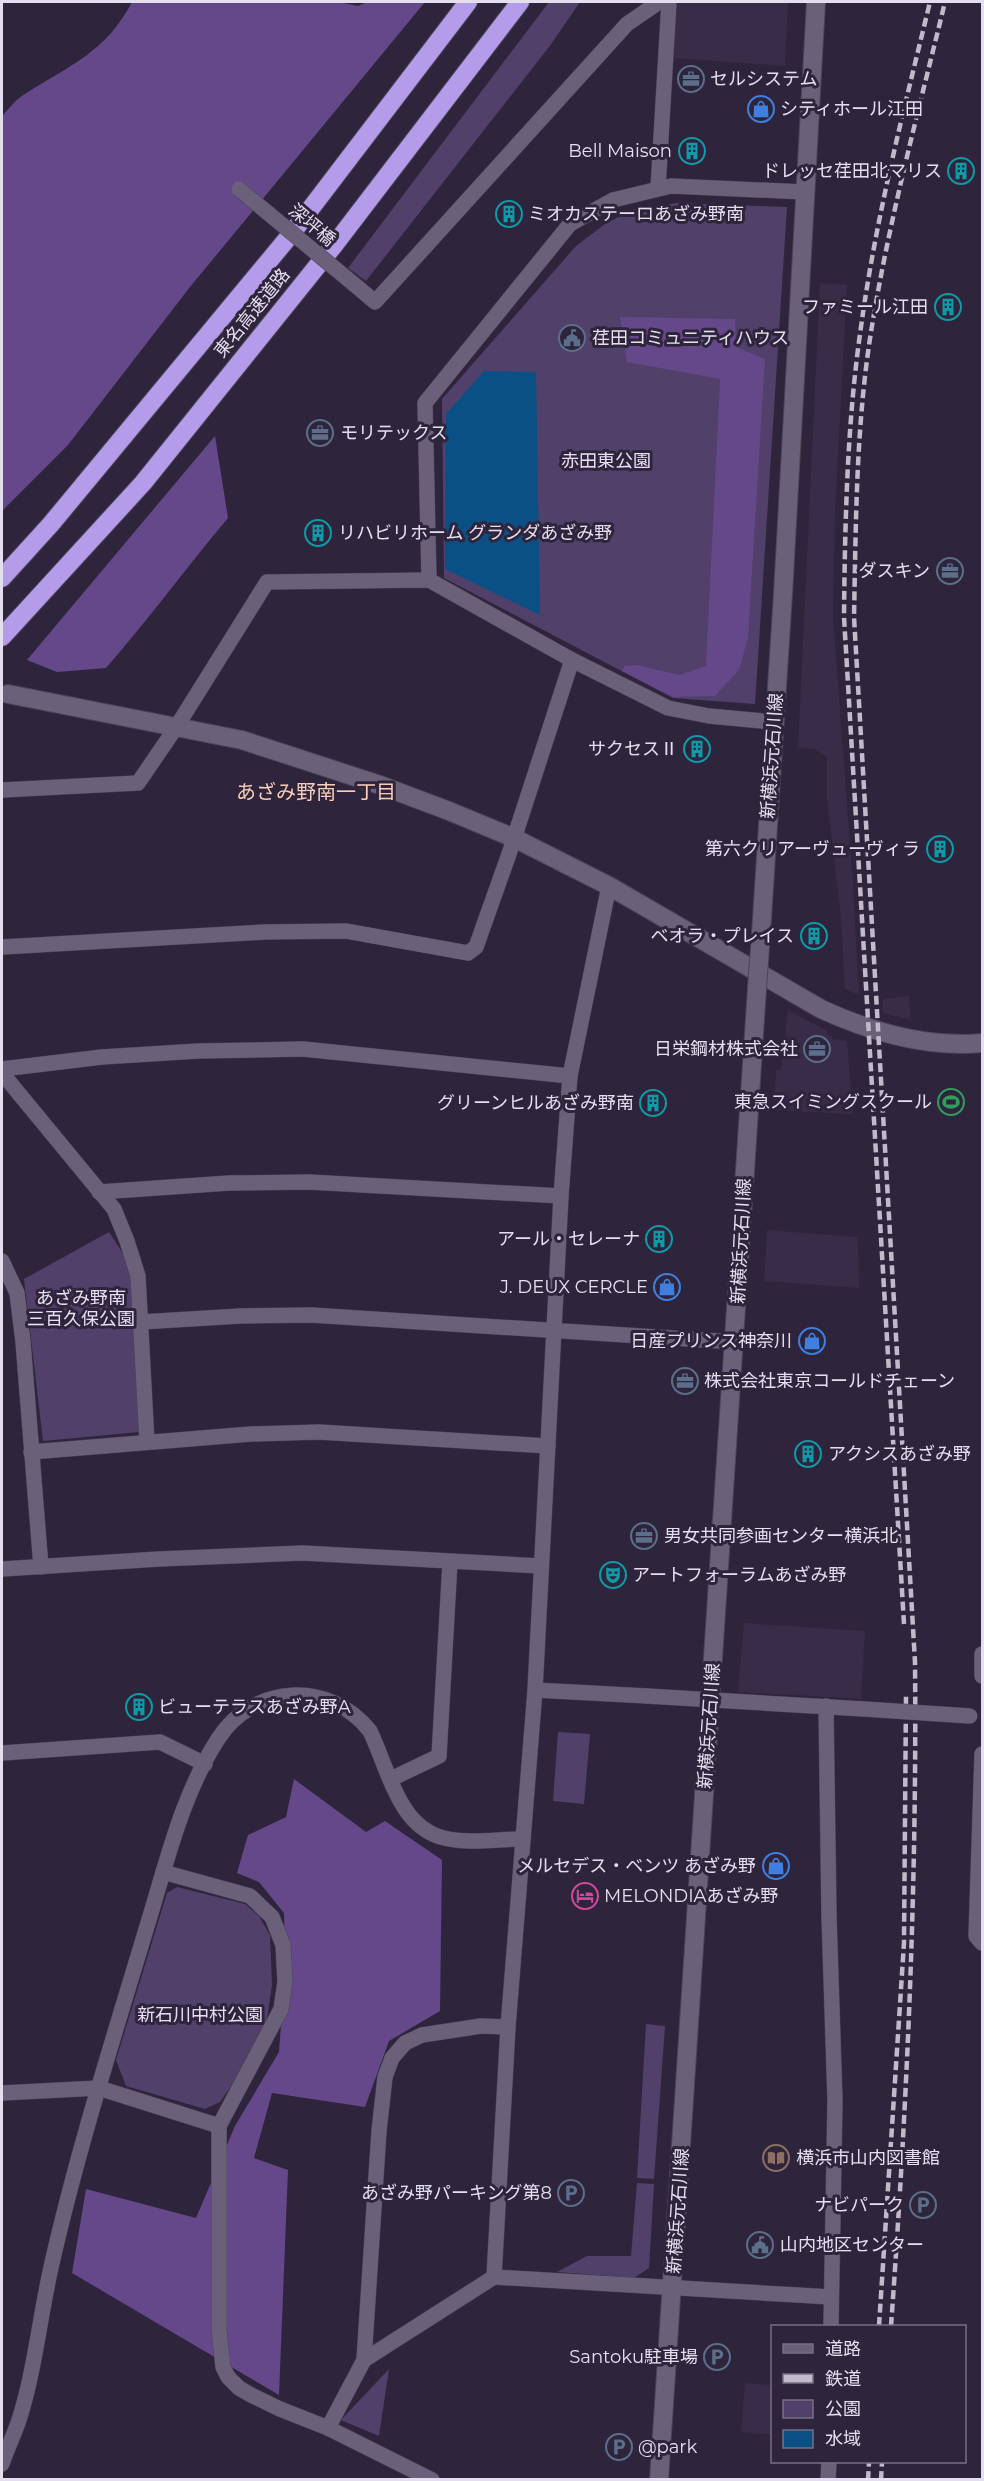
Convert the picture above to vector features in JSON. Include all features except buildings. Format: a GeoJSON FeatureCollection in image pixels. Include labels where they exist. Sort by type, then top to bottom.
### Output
{"type":"FeatureCollection","features":[{"type":"Feature","properties":{"kind":"highway","name":"東名高速道路"},"geometry":{"type":"LineString","coordinates":[[2,578],[51,524],[292,233],[468,2]]}},
{"type":"Feature","properties":{"kind":"highway","name":"東名高速道路"},"geometry":{"type":"LineString","coordinates":[[2,636],[143,483],[335,244],[520,2]]}},
{"type":"Feature","properties":{"kind":"street","name":"深坪橋"},"geometry":{"type":"LineString","coordinates":[[239,189],[375,302],[627,24],[659,2]]}},
{"type":"Feature","properties":{"kind":"street"},"geometry":{"type":"LineString","coordinates":[[658,188],[669,2]]}},
{"type":"Feature","properties":{"kind":"street","name":"新横浜元石川線"},"geometry":{"type":"LineString","coordinates":[[659,2480],[783,594],[816,2]]}},
{"type":"Feature","properties":{"kind":"street"},"geometry":{"type":"LineString","coordinates":[[429,580],[425,403],[570,224],[613,200],[671,186],[805,192]]}},
{"type":"Feature","properties":{"kind":"street"},"geometry":{"type":"LineString","coordinates":[[2,790],[138,783],[177,726],[267,582],[429,580],[572,660],[668,708],[709,716],[773,722]]}},
{"type":"Feature","properties":{"kind":"street"},"geometry":{"type":"LineString","coordinates":[[2,947],[265,932],[346,931],[468,953],[476,948],[572,660]]}},
{"type":"Feature","properties":{"kind":"street"},"geometry":{"type":"LineString","coordinates":[[5,698],[177,726],[242,740],[330,768],[449,811],[514,838],[609,886],[821,1009],[847,1021],[905,1038],[938,1042],[982,1043]]}},
{"type":"Feature","properties":{"kind":"street"},"geometry":{"type":"LineString","coordinates":[[494,2277],[508,2027],[535,1690],[561,1196],[570,1076],[609,886]]}},
{"type":"Feature","properties":{"kind":"street"},"geometry":{"type":"LineString","coordinates":[[2,1071],[102,1057],[198,1051],[303,1049],[570,1076]]}},
{"type":"Feature","properties":{"kind":"street"},"geometry":{"type":"LineString","coordinates":[[2,1071],[114,1209],[128,1240],[138,1276],[147,1442]]}},
{"type":"Feature","properties":{"kind":"street"},"geometry":{"type":"LineString","coordinates":[[99,1192],[230,1183],[309,1182],[561,1196]]}},
{"type":"Feature","properties":{"kind":"street"},"geometry":{"type":"LineString","coordinates":[[2,1261],[16,1293],[41,1567]]}},
{"type":"Feature","properties":{"kind":"street"},"geometry":{"type":"LineString","coordinates":[[141,1322],[240,1316],[311,1315],[735,1342]]}},
{"type":"Feature","properties":{"kind":"street"},"geometry":{"type":"LineString","coordinates":[[31,1452],[147,1442],[319,1432],[548,1446]]}},
{"type":"Feature","properties":{"kind":"street"},"geometry":{"type":"LineString","coordinates":[[2,1569],[303,1553],[540,1566]]}},
{"type":"Feature","properties":{"kind":"street"},"geometry":{"type":"LineString","coordinates":[[391,1779],[439,1756],[450,1562]]}},
{"type":"Feature","properties":{"kind":"street"},"geometry":{"type":"LineString","coordinates":[[982,1654],[982,1677]]}},
{"type":"Feature","properties":{"kind":"street"},"geometry":{"type":"LineString","coordinates":[[535,1690],[976,1716]]}},
{"type":"Feature","properties":{"kind":"street"},"geometry":{"type":"LineString","coordinates":[[2,2464],[21,2411],[52,2264],[99,2088],[176,1826],[219,1737],[246,1709],[274,1696],[295,1695],[334,1703],[347,1709],[370,1731],[404,1810],[422,1827],[432,1834],[445,1838],[524,1839]]}},
{"type":"Feature","properties":{"kind":"street"},"geometry":{"type":"LineString","coordinates":[[826,1707],[829,1904],[836,2100],[831,2325]]}},
{"type":"Feature","properties":{"kind":"street"},"geometry":{"type":"LineString","coordinates":[[2,1753],[160,1742],[205,1764]]}},
{"type":"Feature","properties":{"kind":"street"},"geometry":{"type":"LineString","coordinates":[[982,1754],[976,1936],[982,1943]]}},
{"type":"Feature","properties":{"kind":"street"},"geometry":{"type":"LineString","coordinates":[[163,1872],[250,1896],[272,1917],[283,1945],[285,1982],[281,2009],[219,2126],[219,2329],[223,2367],[228,2378],[239,2388],[280,2409],[328,2428],[432,2480]]}},
{"type":"Feature","properties":{"kind":"street"},"geometry":{"type":"LineString","coordinates":[[328,2428],[364,2360],[385,2077],[392,2058],[405,2043],[422,2035],[481,2026],[508,2027]]}},
{"type":"Feature","properties":{"kind":"street"},"geometry":{"type":"LineString","coordinates":[[2,2093],[99,2088],[219,2126]]}},
{"type":"Feature","properties":{"kind":"street"},"geometry":{"type":"LineString","coordinates":[[364,2360],[494,2277],[831,2297]]}},
{"type":"Feature","properties":{"kind":"street"},"geometry":{"type":"LineString","coordinates":[[828,2480],[829,2463]]}},
{"type":"Feature","properties":{"kind":"shaded area"},"geometry":{"type":"Polygon","coordinates":[[[132,2],[338,2],[358,6],[367,2],[425,2],[190,287],[68,445],[2,511],[2,116],[22,96],[86,56],[99,45],[122,19],[132,2]]]}},
{"type":"Feature","properties":{"kind":"shaded area"},"geometry":{"type":"Polygon","coordinates":[[[680,2],[788,2],[785,66],[672,58],[673,11],[680,2]]]}},
{"type":"Feature","properties":{"kind":"shaded area"},"geometry":{"type":"Polygon","coordinates":[[[820,283],[847,285],[835,513],[833,616],[859,995],[845,989],[841,918],[827,798],[827,757],[814,749],[798,748],[820,283]]]}},
{"type":"Feature","properties":{"kind":"shaded area"},"geometry":{"type":"Polygon","coordinates":[[[620,317],[735,319],[736,347],[765,359],[748,638],[739,670],[715,696],[673,697],[622,671],[624,666],[637,665],[679,675],[706,666],[720,379],[627,362],[620,317]]]}},
{"type":"Feature","properties":{"kind":"shaded area"},"geometry":{"type":"Polygon","coordinates":[[[215,436],[228,518],[122,650],[106,668],[57,672],[27,660],[215,436]]]}},
{"type":"Feature","properties":{"kind":"shaded area"},"geometry":{"type":"Polygon","coordinates":[[[909,996],[911,1020],[883,1013],[883,999],[909,996]]]}},
{"type":"Feature","properties":{"kind":"shaded area"},"geometry":{"type":"Polygon","coordinates":[[[788,1010],[827,1031],[828,1036],[832,1036],[832,1039],[847,1041],[853,1114],[774,1110],[776,1070],[781,1070],[788,1010]]]}},
{"type":"Feature","properties":{"kind":"shaded area"},"geometry":{"type":"Polygon","coordinates":[[[767,1230],[858,1237],[859,1288],[764,1281],[767,1230]]]}},
{"type":"Feature","properties":{"kind":"shaded area"},"geometry":{"type":"Polygon","coordinates":[[[744,1623],[865,1631],[861,1699],[738,1692],[744,1623]]]}},
{"type":"Feature","properties":{"kind":"shaded area"},"geometry":{"type":"Polygon","coordinates":[[[294,1779],[366,1832],[385,1821],[442,1860],[440,2011],[389,2041],[365,2107],[272,2093],[254,2158],[288,2170],[279,2395],[72,2273],[86,2189],[196,2218],[235,2126],[279,2052],[285,1969],[284,1913],[259,1882],[237,1873],[248,1835],[286,1817],[294,1779]]]}},
{"type":"Feature","properties":{"kind":"shaded area"},"geometry":{"type":"Polygon","coordinates":[[[745,2383],[771,2385],[771,2435],[741,2432],[745,2383]]]}},
{"type":"Feature","properties":{"kind":"green space"},"geometry":{"type":"Polygon","coordinates":[[[549,2],[580,2],[549,47],[366,281],[348,268],[549,2]]]}},
{"type":"Feature","properties":{"kind":"green space","name":"赤田東公園"},"geometry":{"type":"Polygon","coordinates":[[[677,203],[787,207],[755,704],[673,698],[444,578],[442,399],[576,246],[605,224],[632,210],[677,203]]]}},
{"type":"Feature","properties":{"kind":"green space","name":"あざみ野南 三百久保公園"},"geometry":{"type":"Polygon","coordinates":[[[109,1232],[122,1252],[132,1279],[139,1432],[43,1441],[24,1279],[109,1232]]]}},
{"type":"Feature","properties":{"kind":"green space"},"geometry":{"type":"Polygon","coordinates":[[[558,1732],[590,1734],[584,1804],[553,1801],[558,1732]]]}},
{"type":"Feature","properties":{"kind":"green space","name":"新石川中村公園"},"geometry":{"type":"Polygon","coordinates":[[[177,1887],[245,1904],[259,1916],[270,1935],[272,1985],[264,2039],[220,2102],[205,2109],[126,2086],[116,2060],[167,1893],[177,1887]]]}},
{"type":"Feature","properties":{"kind":"green space"},"geometry":{"type":"Polygon","coordinates":[[[646,2024],[665,2026],[654,2179],[637,2178],[646,2024]]]}},
{"type":"Feature","properties":{"kind":"green space"},"geometry":{"type":"Polygon","coordinates":[[[637,2183],[654,2184],[649,2268],[634,2278],[557,2272],[587,2256],[631,2256],[637,2183]]]}},
{"type":"Feature","properties":{"kind":"green space"},"geometry":{"type":"Polygon","coordinates":[[[389,2369],[379,2436],[341,2420],[389,2369]]]}},
{"type":"Feature","properties":{"kind":"water"},"geometry":{"type":"Polygon","coordinates":[[[484,371],[536,372],[540,615],[445,569],[446,414],[484,371]]]}},
{"type":"Feature","properties":{"kind":"railway"},"geometry":{"type":"LineString","coordinates":[[904,1624],[844,617],[844,581],[850,436],[856,363],[867,286],[883,204],[930,2]]}},
{"type":"Feature","properties":{"kind":"railway"},"geometry":{"type":"LineString","coordinates":[[891,2325],[902,2160],[913,1911],[915,1662],[854,617],[855,544],[860,434],[872,326],[896,203],[945,2]]}},
{"type":"Feature","properties":{"kind":"railway"},"geometry":{"type":"LineString","coordinates":[[879,2325],[904,1943],[906,1696]]}},
{"type":"Feature","properties":{"kind":"railway"},"geometry":{"type":"LineString","coordinates":[[868,2480],[869,2463]]}},
{"type":"Feature","properties":{"kind":"railway"},"geometry":{"type":"LineString","coordinates":[[881,2480],[882,2463]]}},
{"type":"Feature","properties":{"kind":"place","name":"セルシステム"},"geometry":{"type":"Point","coordinates":[691,79]}},
{"type":"Feature","properties":{"kind":"place","name":"シティホール江田"},"geometry":{"type":"Point","coordinates":[761,109]}},
{"type":"Feature","properties":{"kind":"place","name":"Bell Maison"},"geometry":{"type":"Point","coordinates":[692,151]}},
{"type":"Feature","properties":{"kind":"place","name":"ドレッセ荏田北マリス"},"geometry":{"type":"Point","coordinates":[961,171]}},
{"type":"Feature","properties":{"kind":"place","name":"ミオカステーロあざみ野南"},"geometry":{"type":"Point","coordinates":[509,214]}},
{"type":"Feature","properties":{"kind":"place","name":"ファミール江田"},"geometry":{"type":"Point","coordinates":[948,307]}},
{"type":"Feature","properties":{"kind":"place","name":"荏田コミュニティハウス"},"geometry":{"type":"Point","coordinates":[572,338]}},
{"type":"Feature","properties":{"kind":"place","name":"モリテックス"},"geometry":{"type":"Point","coordinates":[320,433]}},
{"type":"Feature","properties":{"kind":"place","name":"リハビリホーム グランダあざみ野"},"geometry":{"type":"Point","coordinates":[318,533]}},
{"type":"Feature","properties":{"kind":"place","name":"ダスキン"},"geometry":{"type":"Point","coordinates":[950,571]}},
{"type":"Feature","properties":{"kind":"place","name":"サクセスⅡ"},"geometry":{"type":"Point","coordinates":[697,749]}},
{"type":"Feature","properties":{"kind":"place","name":"第六クリアーヴューヴィラ"},"geometry":{"type":"Point","coordinates":[940,849]}},
{"type":"Feature","properties":{"kind":"place","name":"ベオラ・プレイス"},"geometry":{"type":"Point","coordinates":[814,936]}},
{"type":"Feature","properties":{"kind":"place","name":"日栄鋼材株式会社"},"geometry":{"type":"Point","coordinates":[817,1049]}},
{"type":"Feature","properties":{"kind":"place","name":"東急スイミングスクール"},"geometry":{"type":"Point","coordinates":[951,1102]}},
{"type":"Feature","properties":{"kind":"place","name":"グリーンヒルあざみ野南"},"geometry":{"type":"Point","coordinates":[653,1103]}},
{"type":"Feature","properties":{"kind":"place","name":"アール・セレーナ"},"geometry":{"type":"Point","coordinates":[659,1239]}},
{"type":"Feature","properties":{"kind":"place","name":"J. DEUX CERCLE"},"geometry":{"type":"Point","coordinates":[667,1287]}},
{"type":"Feature","properties":{"kind":"place","name":"日産プリンス神奈川"},"geometry":{"type":"Point","coordinates":[812,1341]}},
{"type":"Feature","properties":{"kind":"place","name":"株式会社東京コールドチェーン"},"geometry":{"type":"Point","coordinates":[685,1381]}},
{"type":"Feature","properties":{"kind":"place","name":"アクシスあざみ野"},"geometry":{"type":"Point","coordinates":[808,1454]}},
{"type":"Feature","properties":{"kind":"place","name":"男女共同参画センター横浜北"},"geometry":{"type":"Point","coordinates":[644,1536]}},
{"type":"Feature","properties":{"kind":"place","name":"アートフォーラムあざみ野"},"geometry":{"type":"Point","coordinates":[613,1575]}},
{"type":"Feature","properties":{"kind":"place","name":"ビューテラスあざみ野A"},"geometry":{"type":"Point","coordinates":[139,1707]}},
{"type":"Feature","properties":{"kind":"place","name":"メルセデス・ベンツ あざみ野"},"geometry":{"type":"Point","coordinates":[776,1866]}},
{"type":"Feature","properties":{"kind":"place","name":"MELONDIAあざみ野"},"geometry":{"type":"Point","coordinates":[585,1896]}},
{"type":"Feature","properties":{"kind":"place","name":"横浜市山内図書館"},"geometry":{"type":"Point","coordinates":[776,2158]}},
{"type":"Feature","properties":{"kind":"place","name":"あざみ野パーキング第8"},"geometry":{"type":"Point","coordinates":[571,2193]}},
{"type":"Feature","properties":{"kind":"place","name":"ナビパーク"},"geometry":{"type":"Point","coordinates":[923,2205]}},
{"type":"Feature","properties":{"kind":"place","name":"山内地区センター"},"geometry":{"type":"Point","coordinates":[760,2245]}},
{"type":"Feature","properties":{"kind":"place","name":"Santoku駐車場"},"geometry":{"type":"Point","coordinates":[717,2357]}},
{"type":"Feature","properties":{"kind":"place","name":"@park"},"geometry":{"type":"Point","coordinates":[619,2447]}},
{"type":"Feature","properties":{"kind":"district","name":"あざみ野南一丁目"},"geometry":{"type":"Point","coordinates":[316,792]}}]}
